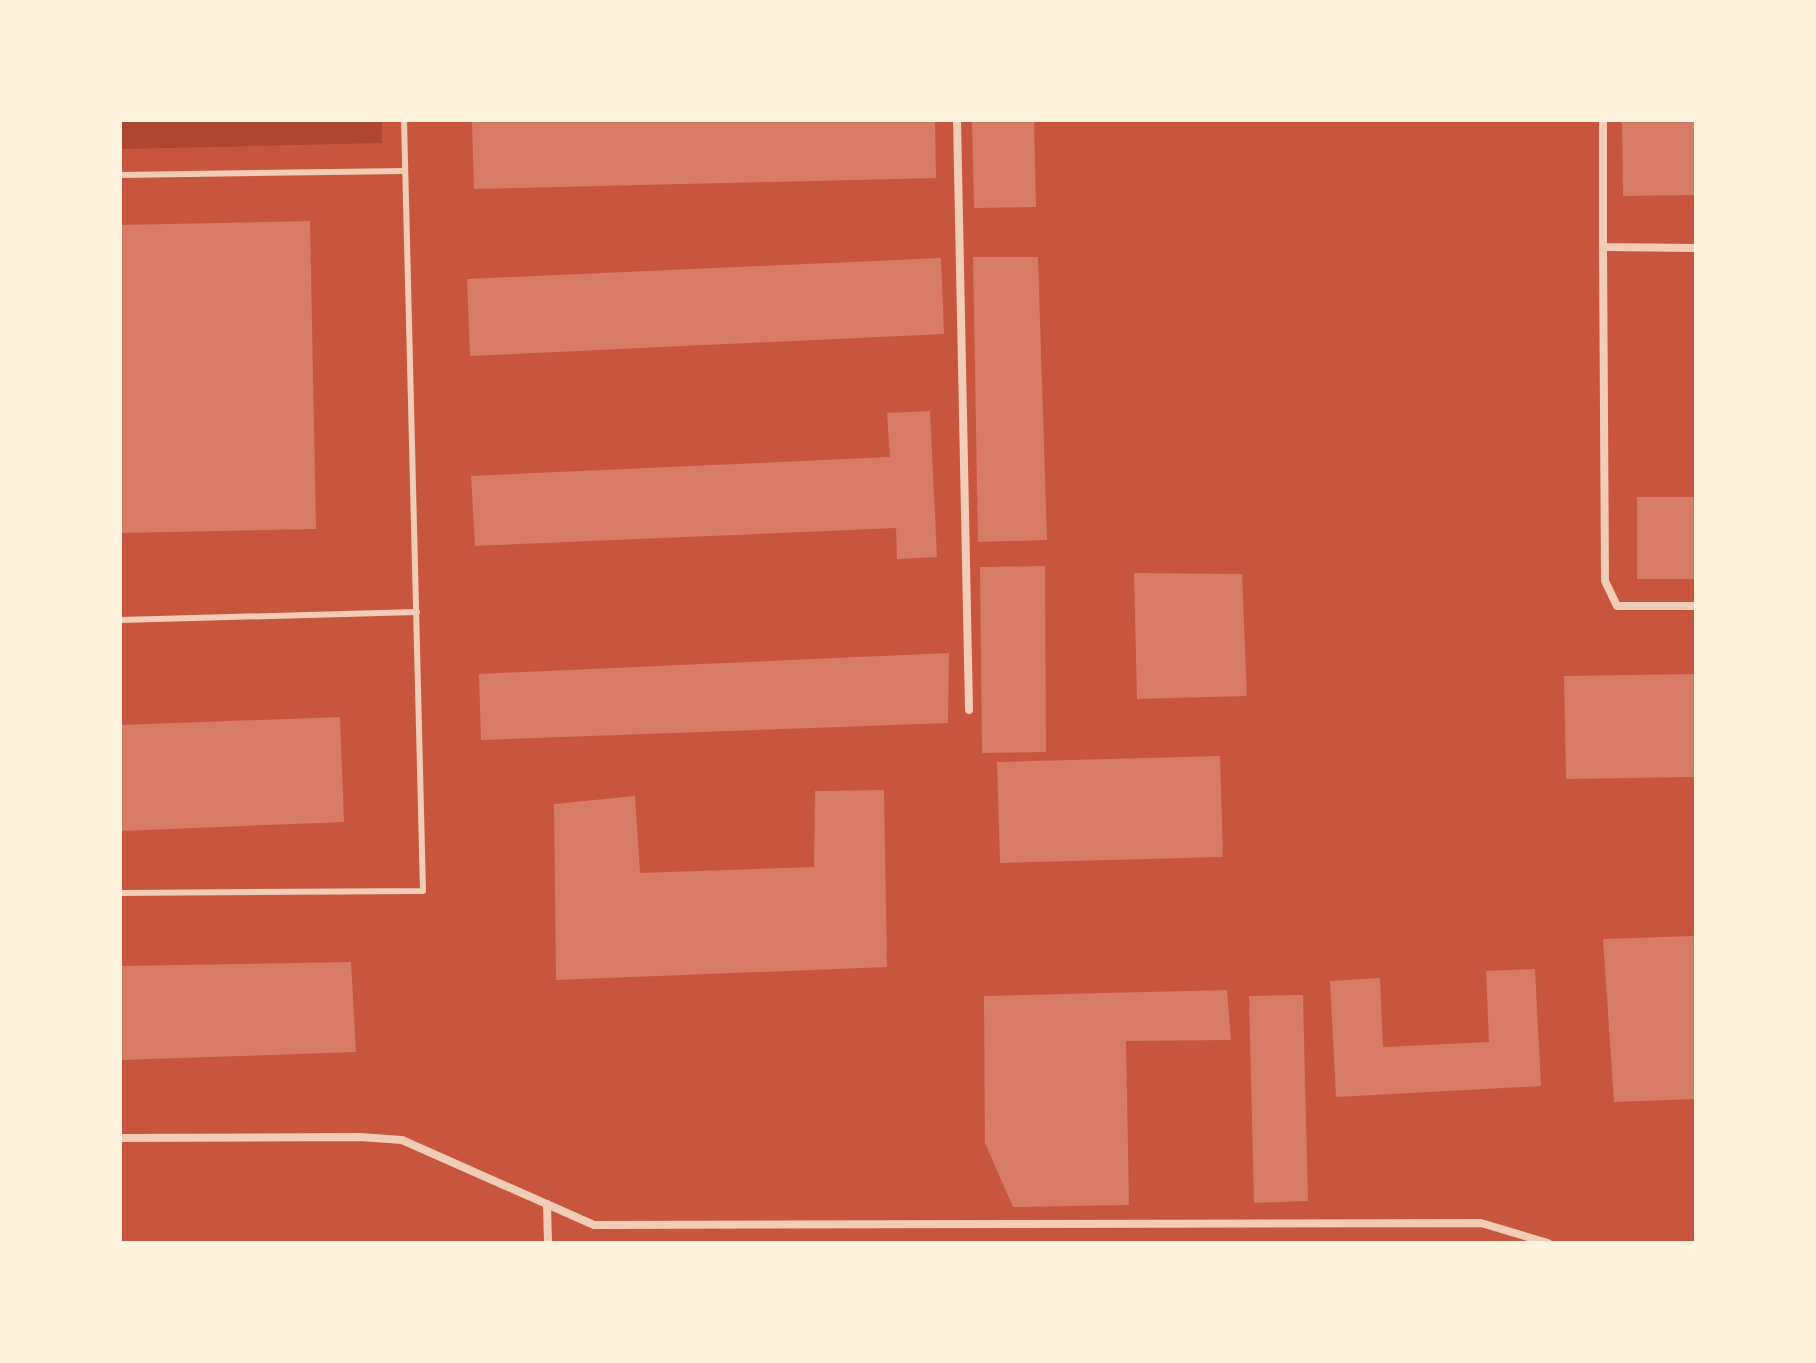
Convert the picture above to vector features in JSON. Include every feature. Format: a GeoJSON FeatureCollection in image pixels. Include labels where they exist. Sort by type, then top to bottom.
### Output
{"type":"FeatureCollection","features":[{"type":"Feature","properties":{"kind":"street"},"geometry":{"type":"LineString","coordinates":[[957,120],[969,710]]}},
{"type":"Feature","properties":{"kind":"street"},"geometry":{"type":"LineString","coordinates":[[1603,120],[1605,581],[1617,606],[1696,606]]}},
{"type":"Feature","properties":{"kind":"street"},"geometry":{"type":"LineString","coordinates":[[1603,247],[1696,248]]}},
{"type":"Feature","properties":{"kind":"street"},"geometry":{"type":"LineString","coordinates":[[120,1138],[360,1137],[402,1140],[594,1225],[1481,1223],[1548,1243]]}},
{"type":"Feature","properties":{"kind":"street"},"geometry":{"type":"LineString","coordinates":[[547,1204],[548,1243]]}},
{"type":"Feature","properties":{"kind":"lane"},"geometry":{"type":"LineString","coordinates":[[120,893],[423,891],[404,120]]}},
{"type":"Feature","properties":{"kind":"lane"},"geometry":{"type":"LineString","coordinates":[[120,175],[405,171]]}},
{"type":"Feature","properties":{"kind":"lane"},"geometry":{"type":"LineString","coordinates":[[120,620],[417,612]]}},
{"type":"Feature","properties":{"kind":"shaded area"},"geometry":{"type":"Polygon","coordinates":[[[120,120],[382,120],[382,143],[120,149],[120,120]]]}},
{"type":"Feature","properties":{"kind":"building"},"geometry":{"type":"Polygon","coordinates":[[[472,120],[935,120],[936,178],[474,189],[472,120]]]}},
{"type":"Feature","properties":{"kind":"building"},"geometry":{"type":"Polygon","coordinates":[[[972,120],[1034,120],[1036,207],[974,208],[972,120]]]}},
{"type":"Feature","properties":{"kind":"building"},"geometry":{"type":"Polygon","coordinates":[[[1622,120],[1696,120],[1696,195],[1623,196],[1622,120]]]}},
{"type":"Feature","properties":{"kind":"building"},"geometry":{"type":"Polygon","coordinates":[[[310,221],[316,529],[120,533],[120,225],[310,221]]]}},
{"type":"Feature","properties":{"kind":"building"},"geometry":{"type":"Polygon","coordinates":[[[973,257],[1038,257],[1047,540],[978,542],[973,257]]]}},
{"type":"Feature","properties":{"kind":"building"},"geometry":{"type":"Polygon","coordinates":[[[941,258],[944,334],[470,356],[467,279],[941,258]]]}},
{"type":"Feature","properties":{"kind":"building"},"geometry":{"type":"Polygon","coordinates":[[[930,411],[937,557],[897,559],[896,528],[475,546],[471,476],[890,457],[887,413],[930,411]]]}},
{"type":"Feature","properties":{"kind":"building"},"geometry":{"type":"Polygon","coordinates":[[[1637,497],[1696,497],[1696,579],[1637,579],[1637,497]]]}},
{"type":"Feature","properties":{"kind":"building"},"geometry":{"type":"Polygon","coordinates":[[[1045,566],[1046,752],[982,753],[980,567],[1045,566]]]}},
{"type":"Feature","properties":{"kind":"building"},"geometry":{"type":"Polygon","coordinates":[[[1134,573],[1242,574],[1247,696],[1137,699],[1134,573]]]}},
{"type":"Feature","properties":{"kind":"building"},"geometry":{"type":"Polygon","coordinates":[[[949,653],[948,723],[481,740],[479,674],[949,653]]]}},
{"type":"Feature","properties":{"kind":"building"},"geometry":{"type":"Polygon","coordinates":[[[1696,674],[1696,777],[1566,779],[1564,676],[1696,674]]]}},
{"type":"Feature","properties":{"kind":"building"},"geometry":{"type":"Polygon","coordinates":[[[340,717],[344,822],[120,831],[120,725],[340,717]]]}},
{"type":"Feature","properties":{"kind":"building"},"geometry":{"type":"Polygon","coordinates":[[[1220,756],[1223,857],[1000,863],[997,762],[1220,756]]]}},
{"type":"Feature","properties":{"kind":"building"},"geometry":{"type":"Polygon","coordinates":[[[884,790],[887,967],[556,980],[554,804],[635,796],[640,873],[814,867],[815,791],[884,790]]]}},
{"type":"Feature","properties":{"kind":"building"},"geometry":{"type":"Polygon","coordinates":[[[1696,936],[1696,1099],[1614,1102],[1603,939],[1696,936]]]}},
{"type":"Feature","properties":{"kind":"building"},"geometry":{"type":"Polygon","coordinates":[[[351,962],[356,1052],[120,1060],[120,966],[351,962]]]}},
{"type":"Feature","properties":{"kind":"building"},"geometry":{"type":"Polygon","coordinates":[[[1535,969],[1541,1086],[1336,1097],[1330,981],[1380,978],[1383,1047],[1489,1042],[1486,971],[1535,969]]]}},
{"type":"Feature","properties":{"kind":"building"},"geometry":{"type":"Polygon","coordinates":[[[1227,990],[1231,1040],[1126,1041],[1129,1205],[1013,1207],[985,1143],[984,996],[1227,990]]]}},
{"type":"Feature","properties":{"kind":"building"},"geometry":{"type":"Polygon","coordinates":[[[1303,995],[1308,1201],[1254,1203],[1249,996],[1303,995]]]}}]}
